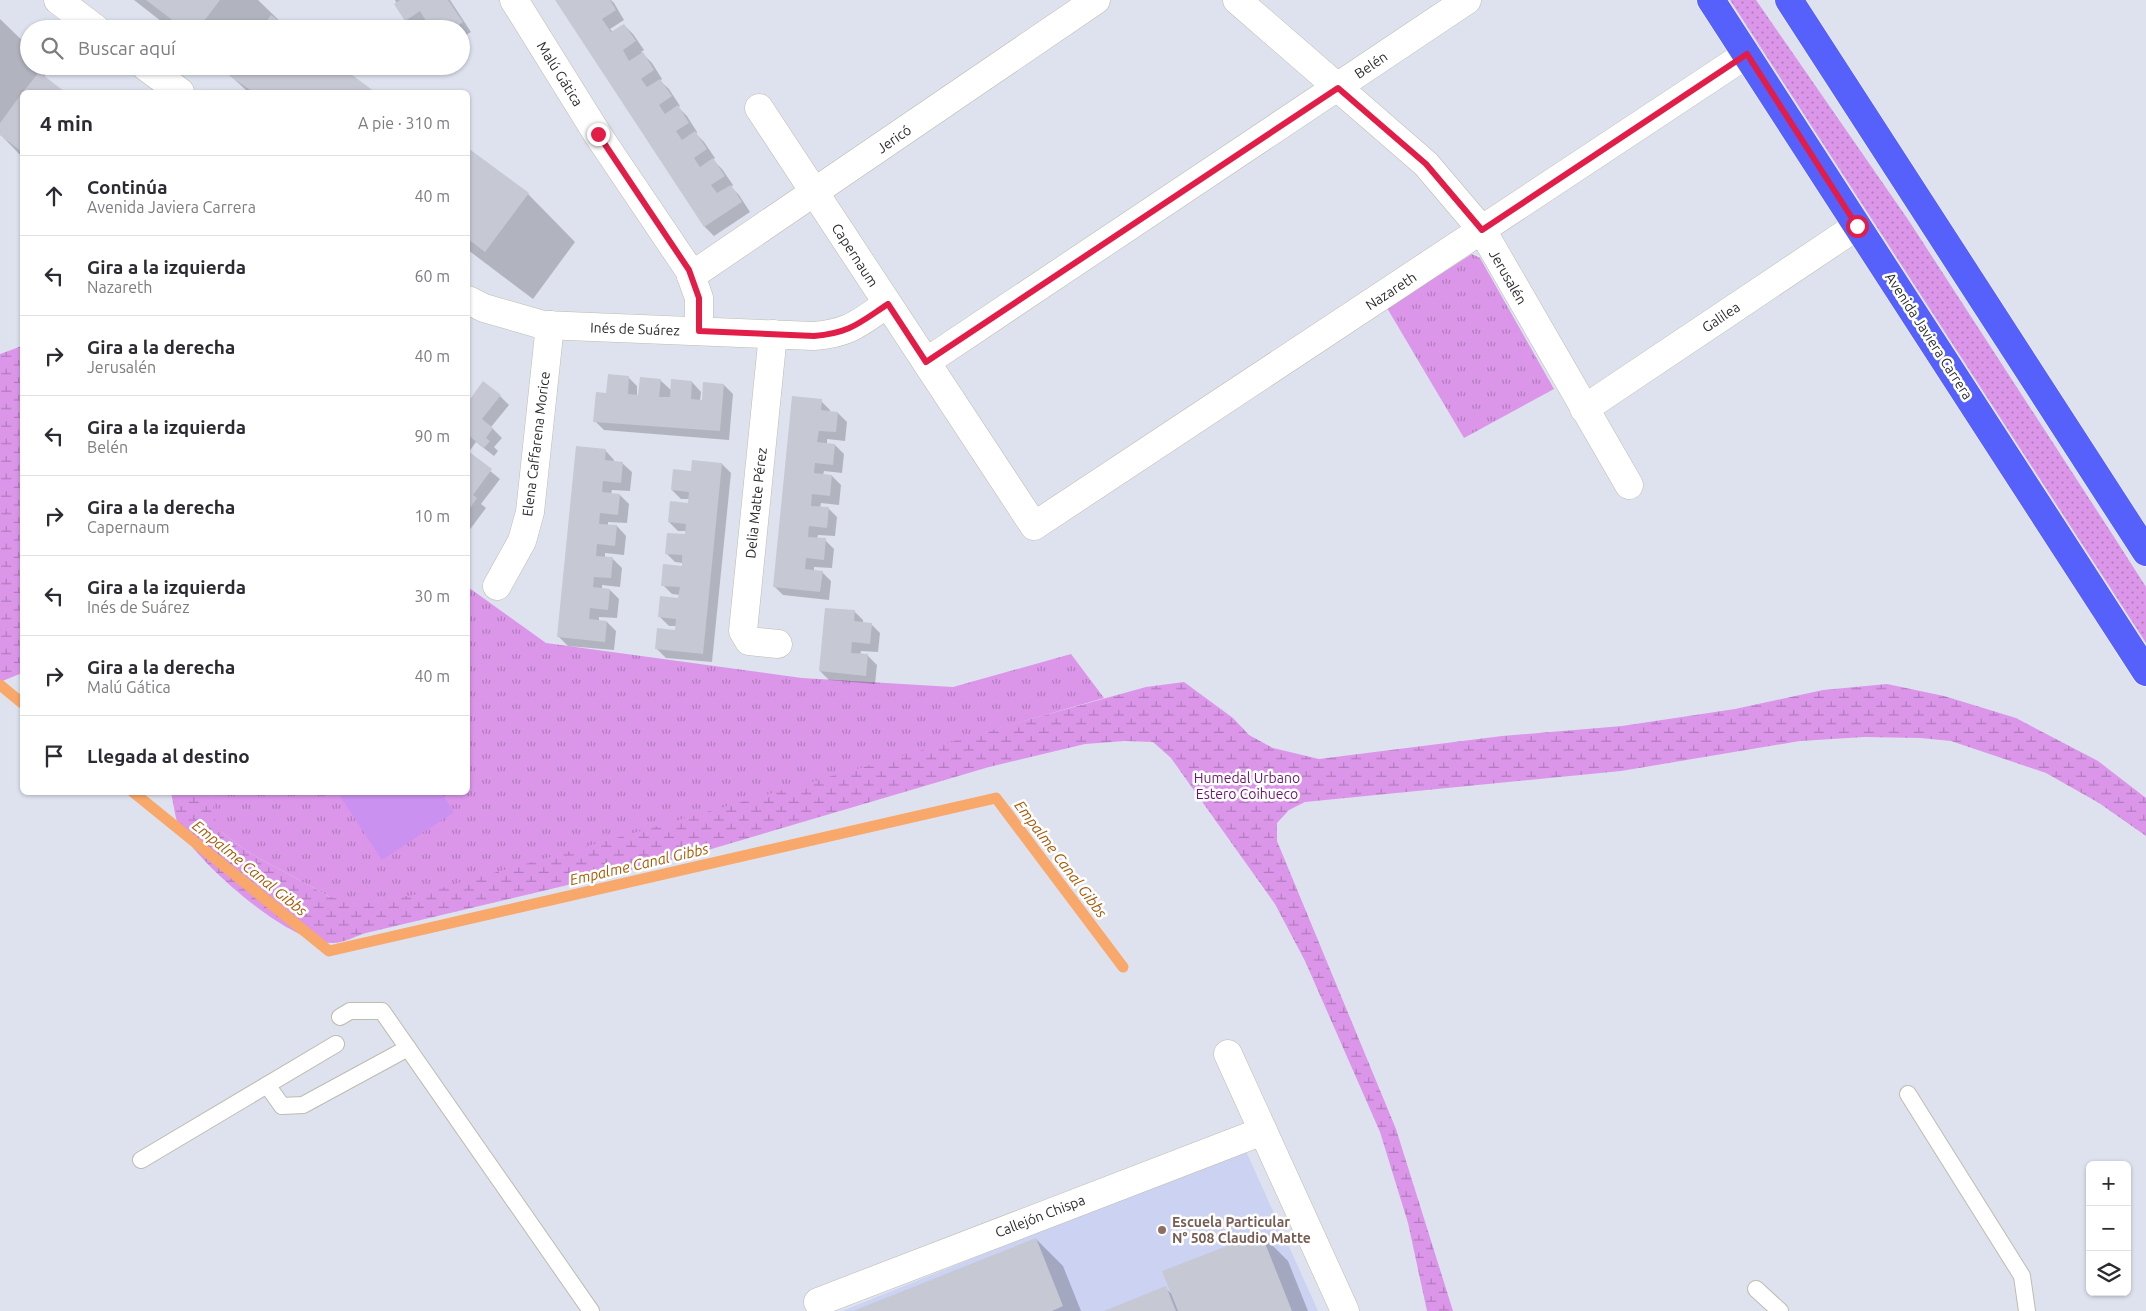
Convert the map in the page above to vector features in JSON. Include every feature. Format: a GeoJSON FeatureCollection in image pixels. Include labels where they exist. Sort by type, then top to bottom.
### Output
{"type":"FeatureCollection","features":[{"type":"Feature","properties":{"kind":"main road","name":"Avenida Javiera Carrera"},"geometry":{"type":"LineString","coordinates":[[1711,0],[2146,672]]}},
{"type":"Feature","properties":{"kind":"main road"},"geometry":{"type":"LineString","coordinates":[[1789,0],[2146,552]]}},
{"type":"Feature","properties":{"kind":"street"},"geometry":{"type":"LineString","coordinates":[[58,0],[84,20]]}},
{"type":"Feature","properties":{"kind":"street","name":"Malú Gática"},"geometry":{"type":"LineString","coordinates":[[514,0],[598,134],[667,235],[691,276],[699,298],[699,331]]}},
{"type":"Feature","properties":{"kind":"street","name":"Jericó"},"geometry":{"type":"LineString","coordinates":[[691,276],[815,194],[1096,0]]}},
{"type":"Feature","properties":{"kind":"street","name":"Jerusalén"},"geometry":{"type":"LineString","coordinates":[[1237,0],[1426,164],[1482,230],[1629,485]]}},
{"type":"Feature","properties":{"kind":"street","name":"Belén"},"geometry":{"type":"LineString","coordinates":[[926,362],[1467,0]]}},
{"type":"Feature","properties":{"kind":"street","name":"Nazareth"},"geometry":{"type":"LineString","coordinates":[[1034,526],[1747,54]]}},
{"type":"Feature","properties":{"kind":"street"},"geometry":{"type":"LineString","coordinates":[[157,75],[177,90]]}},
{"type":"Feature","properties":{"kind":"street","name":"Capernaum"},"geometry":{"type":"LineString","coordinates":[[759,108],[1034,526]]}},
{"type":"Feature","properties":{"kind":"street","name":"Galilea"},"geometry":{"type":"LineString","coordinates":[[1584,409],[1857,226]]}},
{"type":"Feature","properties":{"kind":"street","name":"Inés de Suárez"},"geometry":{"type":"LineString","coordinates":[[470,301],[484,308],[550,325],[814,336],[849,330],[888,304]]}},
{"type":"Feature","properties":{"kind":"street","name":"Elena Caffarena Morice"},"geometry":{"type":"LineString","coordinates":[[497,586],[522,541],[530,512],[550,325]]}},
{"type":"Feature","properties":{"kind":"street","name":"Delia Matte Pérez"},"geometry":{"type":"LineString","coordinates":[[773,334],[742,631],[749,641],[778,644]]}},
{"type":"Feature","properties":{"kind":"street"},"geometry":{"type":"LineString","coordinates":[[1228,1054],[1346,1311]]}},
{"type":"Feature","properties":{"kind":"street","name":"Callejón Chispa"},"geometry":{"type":"LineString","coordinates":[[818,1302],[1263,1131]]}},
{"type":"Feature","properties":{"kind":"lane"},"geometry":{"type":"LineString","coordinates":[[340,1017],[350,1011],[382,1011],[591,1311]]}},
{"type":"Feature","properties":{"kind":"lane"},"geometry":{"type":"LineString","coordinates":[[141,1160],[336,1044]]}},
{"type":"Feature","properties":{"kind":"lane"},"geometry":{"type":"LineString","coordinates":[[268,1084],[282,1106],[303,1105],[408,1048]]}},
{"type":"Feature","properties":{"kind":"lane"},"geometry":{"type":"LineString","coordinates":[[1908,1094],[2022,1276],[2027,1311]]}},
{"type":"Feature","properties":{"kind":"lane"},"geometry":{"type":"LineString","coordinates":[[1756,1289],[1780,1311]]}},
{"type":"Feature","properties":{"kind":"shaded area"},"geometry":{"type":"Polygon","coordinates":[[[339,795],[442,795],[454,812],[382,860],[339,795]]]}},
{"type":"Feature","properties":{"kind":"shaded area","name":"Escuela Particular N° 508 Claudio Matte"},"geometry":{"type":"Polygon","coordinates":[[[1245,1149],[1318,1311],[842,1311],[1245,1149]]]}},
{"type":"Feature","properties":{"kind":"green space"},"geometry":{"type":"Polygon","coordinates":[[[1730,0],[1756,0],[1909,221],[2116,540],[2146,587],[2146,643],[1730,0]]]}},
{"type":"Feature","properties":{"kind":"green space"},"geometry":{"type":"Polygon","coordinates":[[[1472,254],[1480,258],[1554,389],[1464,438],[1387,308],[1472,254]]]}},
{"type":"Feature","properties":{"kind":"green space"},"geometry":{"type":"Polygon","coordinates":[[[20,347],[20,674],[0,682],[0,354],[20,347]]]}},
{"type":"Feature","properties":{"kind":"green space"},"geometry":{"type":"Polygon","coordinates":[[[470,588],[546,643],[802,678],[953,687],[1071,654],[1104,698],[424,893],[366,903],[330,897],[248,852],[219,830],[214,816],[212,795],[470,795],[470,588]]]}},
{"type":"Feature","properties":{"kind":"green space","name":"Humedal Urbano Estero Coihueco"},"geometry":{"type":"Polygon","coordinates":[[[1184,682],[1233,718],[1249,735],[1273,748],[1319,759],[1502,736],[1622,726],[1735,709],[1823,690],[1887,684],[1944,696],[2016,718],[2098,761],[2146,798],[2146,836],[2099,803],[2046,773],[1951,741],[1920,738],[1864,737],[1800,741],[1621,771],[1305,802],[1289,810],[1277,823],[1277,841],[1396,1129],[1453,1311],[1427,1311],[1408,1223],[1380,1132],[1305,961],[1275,904],[1171,758],[1153,742],[1125,741],[1085,744],[989,767],[681,858],[366,933],[337,943],[315,940],[295,932],[250,902],[228,884],[193,848],[182,833],[176,819],[171,795],[212,795],[219,830],[248,852],[330,897],[876,762],[1146,687],[1184,682]]]}},
{"type":"Feature","properties":{"kind":"building"},"geometry":{"type":"Polygon","coordinates":[[[146,0],[220,0],[205,20],[172,20],[146,0]]]}},
{"type":"Feature","properties":{"kind":"building"},"geometry":{"type":"Polygon","coordinates":[[[400,0],[448,0],[462,20],[425,20],[420,11],[404,20],[394,4],[400,0]]]}},
{"type":"Feature","properties":{"kind":"building"},"geometry":{"type":"Polygon","coordinates":[[[555,0],[610,0],[616,10],[602,19],[611,32],[624,24],[636,41],[623,50],[629,61],[643,52],[654,70],[641,79],[647,87],[660,79],[672,96],[659,105],[665,114],[678,105],[689,123],[676,131],[682,140],[695,131],[707,149],[694,158],[700,167],[713,158],[725,176],[711,185],[717,193],[731,185],[742,202],[704,227],[555,0]]]}},
{"type":"Feature","properties":{"kind":"building"},"geometry":{"type":"Polygon","coordinates":[[[271,15],[278,20],[267,20],[271,15]]]}},
{"type":"Feature","properties":{"kind":"building"},"geometry":{"type":"Polygon","coordinates":[[[37,75],[43,75],[62,90],[25,90],[37,75]]]}},
{"type":"Feature","properties":{"kind":"building"},"geometry":{"type":"Polygon","coordinates":[[[228,75],[352,75],[372,90],[250,90],[228,75]]]}},
{"type":"Feature","properties":{"kind":"building"},"geometry":{"type":"Polygon","coordinates":[[[20,96],[20,150],[0,135],[0,123],[20,96]]]}},
{"type":"Feature","properties":{"kind":"building"},"geometry":{"type":"Polygon","coordinates":[[[470,149],[529,193],[485,252],[470,241],[470,149]]]}},
{"type":"Feature","properties":{"kind":"building"},"geometry":{"type":"Polygon","coordinates":[[[608,374],[629,376],[628,394],[638,395],[640,377],[661,379],[659,397],[670,397],[671,379],[692,381],[691,399],[702,400],[703,382],[724,384],[720,431],[593,422],[596,392],[606,393],[608,374]]]}},
{"type":"Feature","properties":{"kind":"building"},"geometry":{"type":"Polygon","coordinates":[[[483,381],[501,395],[482,419],[493,428],[486,438],[490,441],[484,448],[470,437],[470,399],[483,381]]]}},
{"type":"Feature","properties":{"kind":"building"},"geometry":{"type":"Polygon","coordinates":[[[792,396],[822,399],[821,410],[838,412],[836,432],[819,431],[817,442],[835,444],[833,465],[815,463],[814,473],[832,475],[830,496],[812,494],[811,506],[829,507],[827,528],[809,526],[808,537],[826,538],[824,560],[806,558],[805,569],[823,571],[820,592],[773,587],[792,396]]]}},
{"type":"Feature","properties":{"kind":"building"},"geometry":{"type":"Polygon","coordinates":[[[576,446],[606,449],[605,460],[623,462],[621,483],[603,481],[602,492],[620,494],[618,515],[600,513],[599,524],[617,525],[615,546],[597,544],[596,556],[613,557],[611,578],[594,577],[593,587],[610,589],[608,610],[590,608],[589,619],[607,621],[605,642],[557,637],[576,446]]]}},
{"type":"Feature","properties":{"kind":"building"},"geometry":{"type":"Polygon","coordinates":[[[470,452],[492,469],[473,495],[477,498],[470,508],[470,452]]]}},
{"type":"Feature","properties":{"kind":"building"},"geometry":{"type":"Polygon","coordinates":[[[692,460],[722,463],[703,654],[655,649],[657,628],[675,630],[676,619],[658,617],[660,596],[678,598],[680,587],[661,586],[663,564],[682,566],[682,555],[665,554],[667,533],[685,534],[686,524],[668,522],[670,501],[688,503],[689,492],[671,490],[673,469],[691,471],[692,460]]]}},
{"type":"Feature","properties":{"kind":"building"},"geometry":{"type":"Polygon","coordinates":[[[825,608],[855,610],[854,621],[872,623],[870,644],[852,642],[851,653],[868,654],[866,676],[819,671],[825,608]]]}},
{"type":"Feature","properties":{"kind":"building"},"geometry":{"type":"Polygon","coordinates":[[[1261,1233],[1292,1311],[1178,1311],[1162,1271],[1261,1233]]]}},
{"type":"Feature","properties":{"kind":"building"},"geometry":{"type":"Polygon","coordinates":[[[1036,1238],[1063,1306],[1052,1311],[853,1311],[1036,1238]]]}},
{"type":"Feature","properties":{"kind":"building"},"geometry":{"type":"Polygon","coordinates":[[[1166,1286],[1176,1311],[1104,1311],[1166,1286]]]}},
{"type":"Feature","properties":{"kind":"waterway","name":"Empalme Canal Gibbs"},"geometry":{"type":"LineString","coordinates":[[0,685],[20,701]]}},
{"type":"Feature","properties":{"kind":"waterway","name":"Empalme Canal Gibbs"},"geometry":{"type":"LineString","coordinates":[[137,795],[329,951],[996,798],[1123,967]]}},
{"type":"Feature","properties":{"kind":"place","name":"Escuela Particular N° 508 Claudio Matte"},"geometry":{"type":"Point","coordinates":[1162,1230]}},
{"type":"Feature","properties":{"kind":"route"},"geometry":{"type":"LineString","coordinates":[[598,134],[689,270],[699,298],[699,331],[814,336],[833,334],[849,330],[888,304],[926,362],[1338,88],[1426,164],[1482,230],[1747,54],[1857,226]]}}]}
